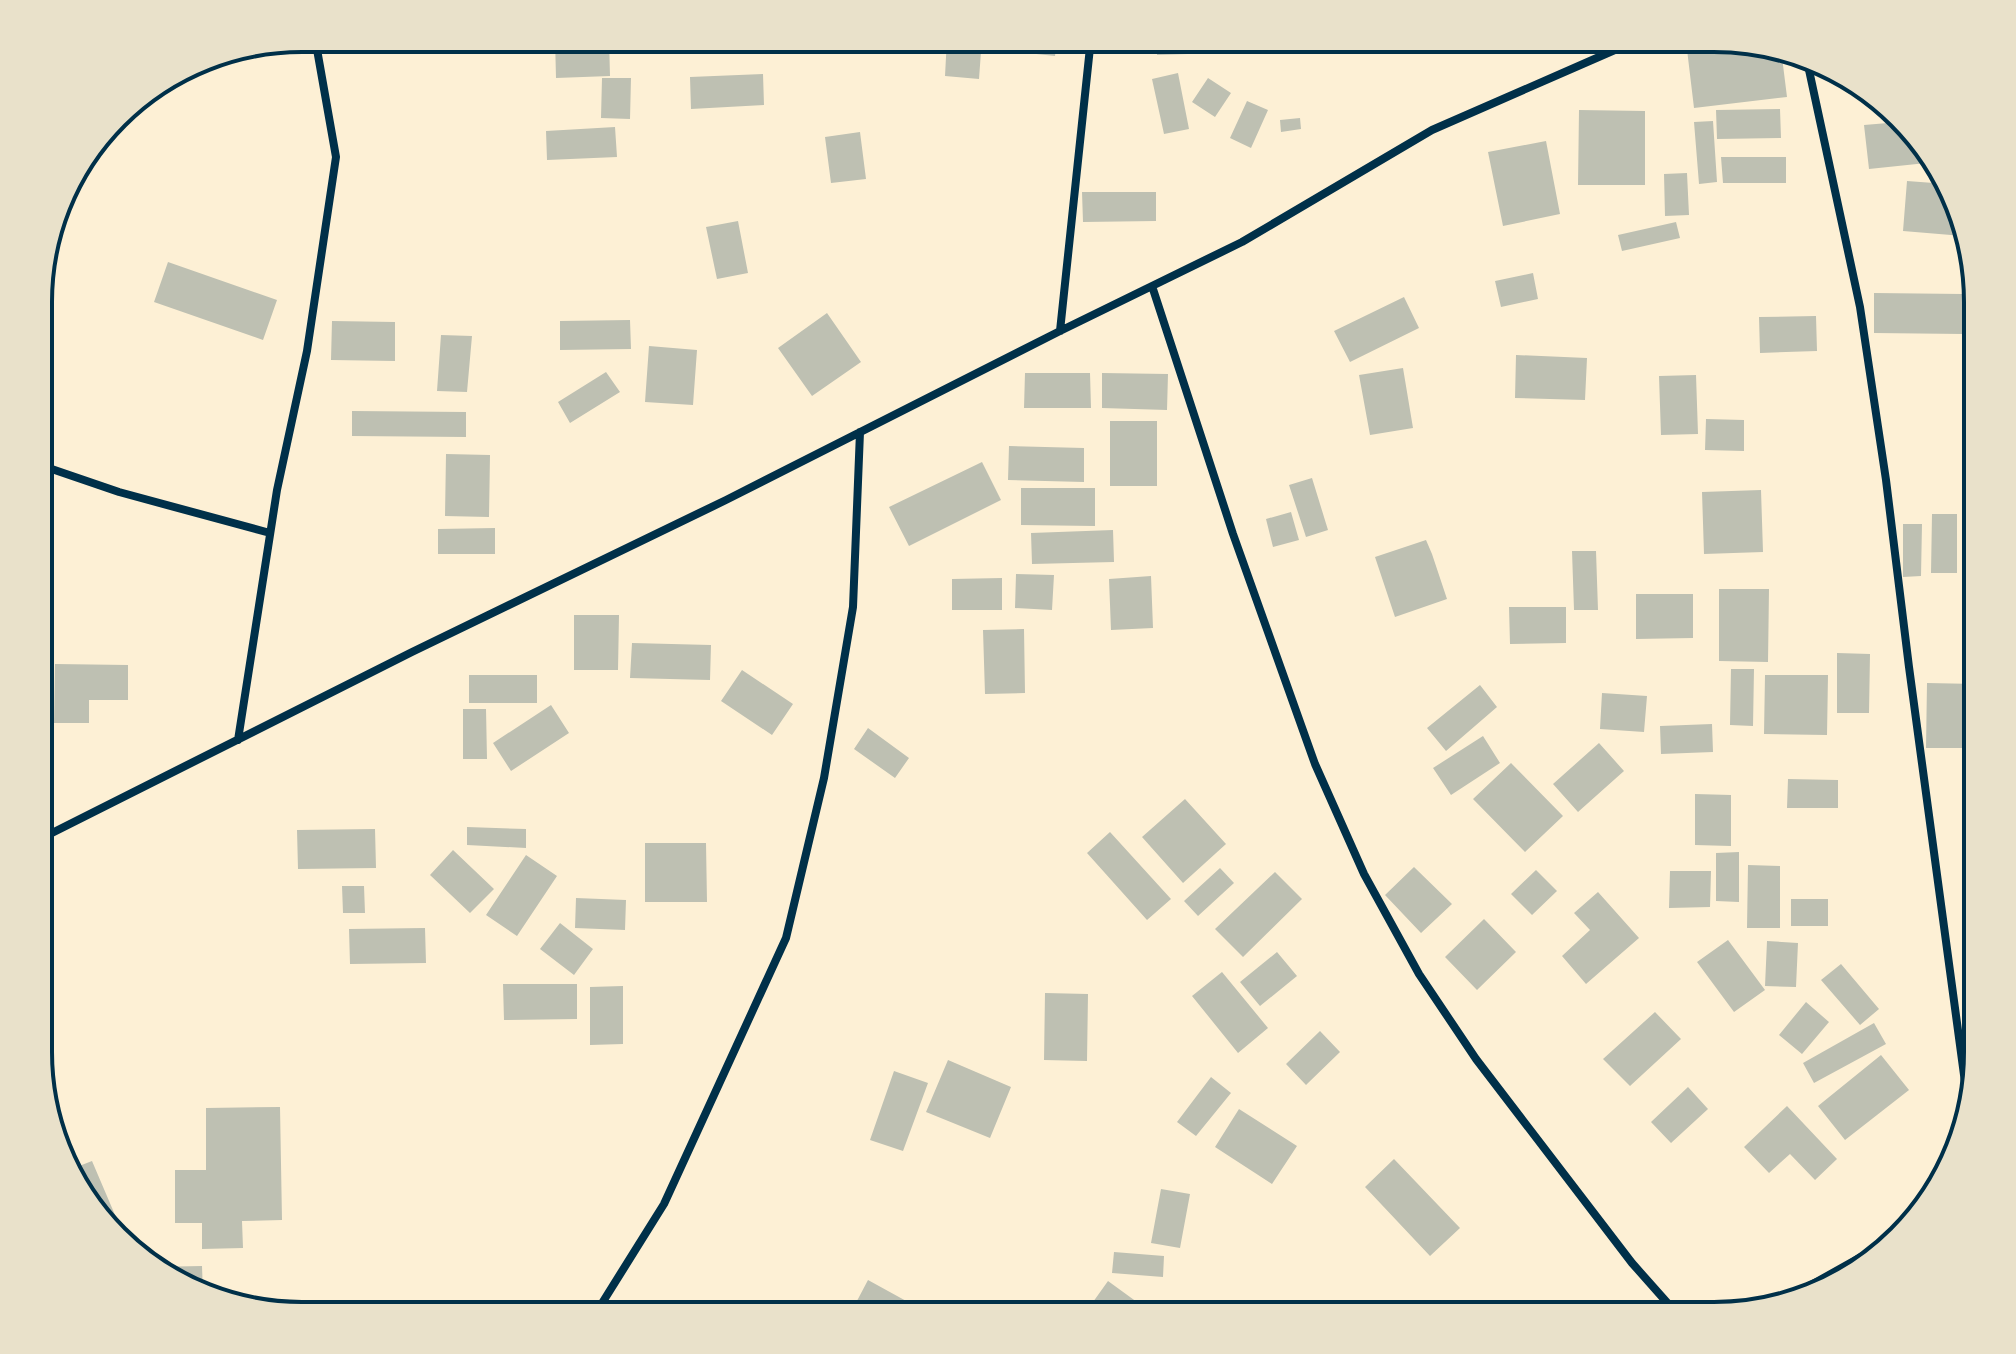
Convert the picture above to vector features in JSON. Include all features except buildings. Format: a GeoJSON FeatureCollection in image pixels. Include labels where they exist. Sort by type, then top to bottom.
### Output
{"type":"FeatureCollection","features":[{"type":"Feature","properties":{"kind":"street"},"geometry":{"type":"LineString","coordinates":[[1060,331],[1089,52]]}},
{"type":"Feature","properties":{"kind":"street"},"geometry":{"type":"LineString","coordinates":[[52,833],[1242,242],[1432,130],[1610,52]]}},
{"type":"Feature","properties":{"kind":"street"},"geometry":{"type":"LineString","coordinates":[[238,740],[277,490],[307,351],[336,157],[318,53]]}},
{"type":"Feature","properties":{"kind":"street"},"geometry":{"type":"LineString","coordinates":[[1809,71],[1860,307],[1886,480],[1963,1068]]}},
{"type":"Feature","properties":{"kind":"street"},"geometry":{"type":"LineString","coordinates":[[1152,286],[1233,534],[1315,764],[1364,874],[1419,974],[1476,1059],[1632,1263],[1666,1301]]}},
{"type":"Feature","properties":{"kind":"street"},"geometry":{"type":"LineString","coordinates":[[603,1302],[664,1204],[786,938],[824,778],[853,607],[860,432]]}},
{"type":"Feature","properties":{"kind":"street"},"geometry":{"type":"LineString","coordinates":[[52,469],[119,492],[270,533]]}}]}
